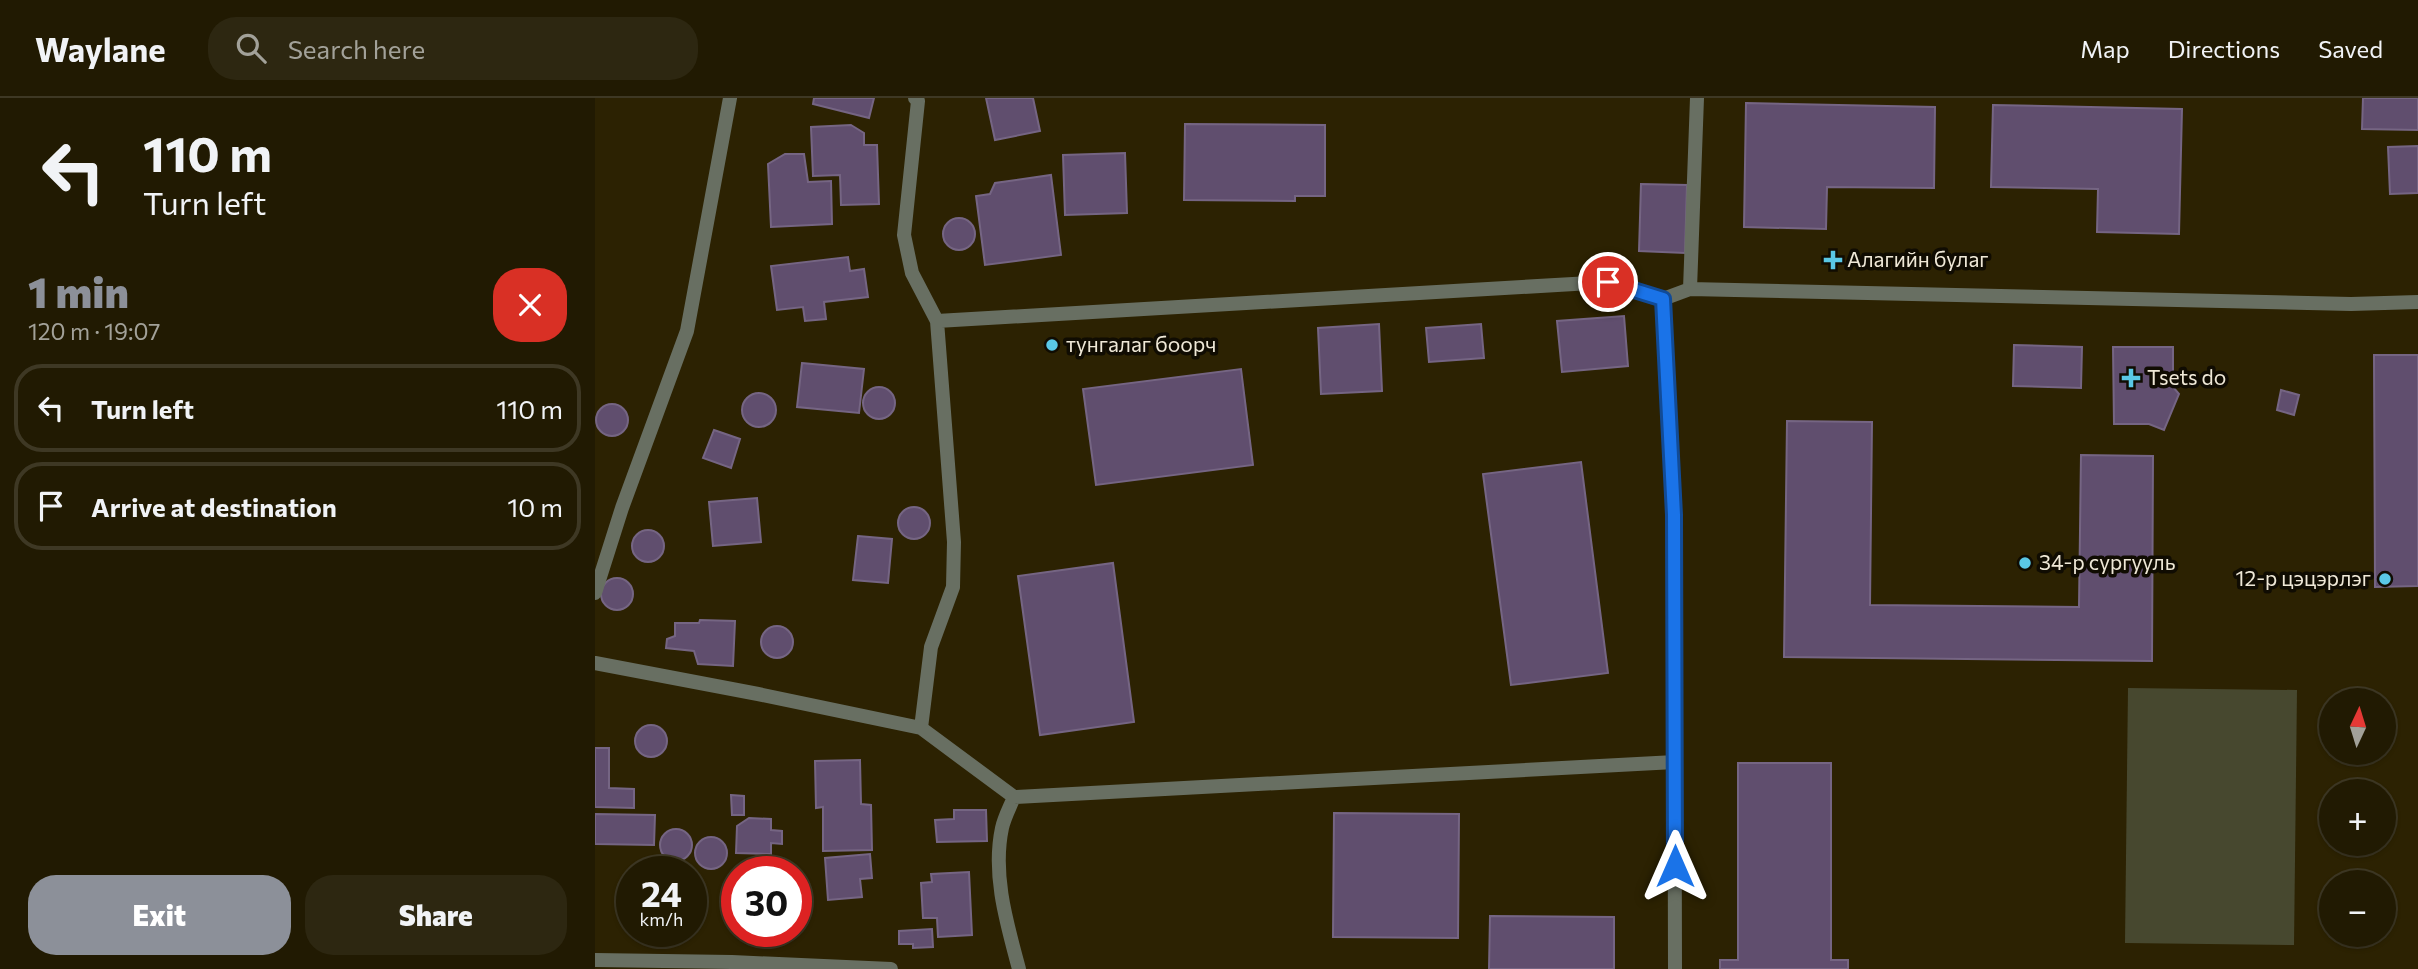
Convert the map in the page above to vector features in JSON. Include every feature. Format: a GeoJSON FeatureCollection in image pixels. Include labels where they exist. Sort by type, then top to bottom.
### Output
{"type":"FeatureCollection","features":[{"type":"Feature","properties":{"kind":"street"},"geometry":{"type":"LineString","coordinates":[[595,593],[622,508],[687,331],[730,98]]}},
{"type":"Feature","properties":{"kind":"street"},"geometry":{"type":"LineString","coordinates":[[1690,289],[1697,98]]}},
{"type":"Feature","properties":{"kind":"street"},"geometry":{"type":"LineString","coordinates":[[917,99],[904,235],[912,273],[937,321],[954,542],[953,587],[931,647],[921,728]]}},
{"type":"Feature","properties":{"kind":"street"},"geometry":{"type":"LineString","coordinates":[[937,321],[1608,282],[1663,299],[1690,289],[2337,304],[2418,302]]}},
{"type":"Feature","properties":{"kind":"street"},"geometry":{"type":"LineString","coordinates":[[1663,299],[1674,515],[1675,969]]}},
{"type":"Feature","properties":{"kind":"street"},"geometry":{"type":"LineString","coordinates":[[595,663],[921,728],[1014,797],[1675,762]]}},
{"type":"Feature","properties":{"kind":"street"},"geometry":{"type":"LineString","coordinates":[[1014,797],[1002,827],[1001,900],[1019,969]]}},
{"type":"Feature","properties":{"kind":"street"},"geometry":{"type":"LineString","coordinates":[[595,960],[732,962],[891,969]]}},
{"type":"Feature","properties":{"kind":"green space"},"geometry":{"type":"Polygon","coordinates":[[[2128,688],[2297,690],[2294,945],[2125,943],[2128,688]]]}},
{"type":"Feature","properties":{"kind":"building"},"geometry":{"type":"Polygon","coordinates":[[[814,98],[874,98],[869,118],[813,104],[814,98]]]}},
{"type":"Feature","properties":{"kind":"building"},"geometry":{"type":"Polygon","coordinates":[[[986,98],[1033,98],[1040,131],[995,140],[986,98]]]}},
{"type":"Feature","properties":{"kind":"building"},"geometry":{"type":"Polygon","coordinates":[[[2363,98],[2418,98],[2418,130],[2362,129],[2363,98]]]}},
{"type":"Feature","properties":{"kind":"building"},"geometry":{"type":"Polygon","coordinates":[[[1746,103],[1935,107],[1934,188],[1827,187],[1826,229],[1744,227],[1746,103]]]}},
{"type":"Feature","properties":{"kind":"building"},"geometry":{"type":"Polygon","coordinates":[[[1993,105],[2182,109],[2179,234],[2097,232],[2098,189],[1991,187],[1993,105]]]}},
{"type":"Feature","properties":{"kind":"building"},"geometry":{"type":"Polygon","coordinates":[[[1185,124],[1325,125],[1325,196],[1295,196],[1295,201],[1184,200],[1185,124]]]}},
{"type":"Feature","properties":{"kind":"building"},"geometry":{"type":"Polygon","coordinates":[[[851,125],[864,133],[864,145],[877,145],[879,204],[841,205],[840,175],[813,176],[811,127],[851,125]]]}},
{"type":"Feature","properties":{"kind":"building"},"geometry":{"type":"Polygon","coordinates":[[[2418,146],[2418,193],[2390,194],[2388,147],[2418,146]]]}},
{"type":"Feature","properties":{"kind":"building"},"geometry":{"type":"Polygon","coordinates":[[[1125,153],[1127,213],[1065,215],[1063,155],[1125,153]]]}},
{"type":"Feature","properties":{"kind":"building"},"geometry":{"type":"Polygon","coordinates":[[[785,154],[804,154],[808,182],[831,181],[832,224],[771,227],[768,164],[785,154]]]}},
{"type":"Feature","properties":{"kind":"building"},"geometry":{"type":"Polygon","coordinates":[[[1051,175],[1061,255],[985,265],[976,196],[990,194],[995,183],[1051,175]]]}},
{"type":"Feature","properties":{"kind":"building"},"geometry":{"type":"Polygon","coordinates":[[[1641,184],[1687,185],[1685,253],[1639,251],[1641,184]]]}},
{"type":"Feature","properties":{"kind":"building"},"geometry":{"type":"Polygon","coordinates":[[[959,218],[970,223],[975,234],[970,245],[959,250],[948,245],[943,234],[948,223],[959,218]]]}},
{"type":"Feature","properties":{"kind":"building"},"geometry":{"type":"Polygon","coordinates":[[[848,257],[850,271],[864,269],[868,297],[824,302],[826,319],[805,321],[803,307],[777,310],[771,266],[848,257]]]}},
{"type":"Feature","properties":{"kind":"building"},"geometry":{"type":"Polygon","coordinates":[[[1624,316],[1628,366],[1562,372],[1557,321],[1624,316]]]}},
{"type":"Feature","properties":{"kind":"building"},"geometry":{"type":"Polygon","coordinates":[[[1379,324],[1382,391],[1321,394],[1318,328],[1379,324]]]}},
{"type":"Feature","properties":{"kind":"building"},"geometry":{"type":"Polygon","coordinates":[[[1481,324],[1484,358],[1429,362],[1426,328],[1481,324]]]}},
{"type":"Feature","properties":{"kind":"building"},"geometry":{"type":"Polygon","coordinates":[[[2014,345],[2082,347],[2081,388],[2013,386],[2014,345]]]}},
{"type":"Feature","properties":{"kind":"building"},"geometry":{"type":"Polygon","coordinates":[[[2113,347],[2173,347],[2173,387],[2179,394],[2164,430],[2149,424],[2114,424],[2113,347]]]}},
{"type":"Feature","properties":{"kind":"building"},"geometry":{"type":"Polygon","coordinates":[[[2374,355],[2418,355],[2418,586],[2375,587],[2374,355]]]}},
{"type":"Feature","properties":{"kind":"building"},"geometry":{"type":"Polygon","coordinates":[[[802,363],[864,369],[859,413],[797,407],[802,363]]]}},
{"type":"Feature","properties":{"kind":"building"},"geometry":{"type":"Polygon","coordinates":[[[1241,369],[1253,465],[1096,485],[1083,389],[1241,369]]]}},
{"type":"Feature","properties":{"kind":"building"},"geometry":{"type":"Polygon","coordinates":[[[879,387],[890,392],[895,403],[890,414],[879,419],[868,414],[863,403],[868,392],[879,387]]]}},
{"type":"Feature","properties":{"kind":"building"},"geometry":{"type":"Polygon","coordinates":[[[2281,390],[2299,395],[2294,415],[2277,410],[2281,390]]]}},
{"type":"Feature","properties":{"kind":"building"},"geometry":{"type":"Polygon","coordinates":[[[759,393],[771,398],[776,410],[771,422],[759,427],[747,422],[742,410],[747,398],[759,393]]]}},
{"type":"Feature","properties":{"kind":"building"},"geometry":{"type":"Polygon","coordinates":[[[612,404],[623,409],[628,420],[623,431],[612,436],[601,431],[596,420],[601,409],[612,404]]]}},
{"type":"Feature","properties":{"kind":"building","name":"34-р сургууль"},"geometry":{"type":"Polygon","coordinates":[[[1787,421],[1872,422],[1870,605],[2079,607],[2081,455],[2153,456],[2152,661],[1784,657],[1787,421]]]}},
{"type":"Feature","properties":{"kind":"building"},"geometry":{"type":"Polygon","coordinates":[[[714,430],[740,439],[731,468],[703,458],[714,430]]]}},
{"type":"Feature","properties":{"kind":"building"},"geometry":{"type":"Polygon","coordinates":[[[1581,462],[1608,673],[1511,685],[1483,474],[1581,462]]]}},
{"type":"Feature","properties":{"kind":"building"},"geometry":{"type":"Polygon","coordinates":[[[757,498],[761,542],[713,546],[709,502],[757,498]]]}},
{"type":"Feature","properties":{"kind":"building"},"geometry":{"type":"Polygon","coordinates":[[[914,507],[925,512],[930,523],[925,534],[914,539],[903,534],[898,523],[903,512],[914,507]]]}},
{"type":"Feature","properties":{"kind":"building"},"geometry":{"type":"Polygon","coordinates":[[[648,530],[659,535],[664,546],[659,557],[648,562],[637,557],[632,546],[637,535],[648,530]]]}},
{"type":"Feature","properties":{"kind":"building"},"geometry":{"type":"Polygon","coordinates":[[[858,536],[892,539],[888,583],[853,580],[858,536]]]}},
{"type":"Feature","properties":{"kind":"building"},"geometry":{"type":"Polygon","coordinates":[[[1113,563],[1134,722],[1040,735],[1018,576],[1113,563]]]}},
{"type":"Feature","properties":{"kind":"building"},"geometry":{"type":"Polygon","coordinates":[[[617,578],[628,583],[633,594],[628,605],[617,610],[606,605],[601,594],[606,583],[617,578]]]}},
{"type":"Feature","properties":{"kind":"building"},"geometry":{"type":"Polygon","coordinates":[[[700,620],[735,621],[733,666],[698,664],[694,651],[666,648],[667,639],[675,636],[675,623],[699,623],[700,620]]]}},
{"type":"Feature","properties":{"kind":"building"},"geometry":{"type":"Polygon","coordinates":[[[777,626],[788,631],[793,642],[788,653],[777,658],[766,653],[761,642],[766,631],[777,626]]]}},
{"type":"Feature","properties":{"kind":"building"},"geometry":{"type":"Polygon","coordinates":[[[651,725],[662,730],[667,741],[662,752],[651,757],[640,752],[635,741],[640,730],[651,725]]]}},
{"type":"Feature","properties":{"kind":"building"},"geometry":{"type":"Polygon","coordinates":[[[595,748],[609,748],[609,788],[634,789],[634,808],[595,807],[595,748]]]}},
{"type":"Feature","properties":{"kind":"building"},"geometry":{"type":"Polygon","coordinates":[[[860,760],[861,804],[871,805],[872,850],[823,851],[823,807],[816,808],[815,761],[860,760]]]}},
{"type":"Feature","properties":{"kind":"building"},"geometry":{"type":"Polygon","coordinates":[[[1738,763],[1831,763],[1831,960],[1848,960],[1848,969],[1720,969],[1720,960],[1738,960],[1738,763]]]}},
{"type":"Feature","properties":{"kind":"building"},"geometry":{"type":"Polygon","coordinates":[[[731,795],[744,796],[744,815],[732,815],[731,795]]]}},
{"type":"Feature","properties":{"kind":"building"},"geometry":{"type":"Polygon","coordinates":[[[954,810],[986,810],[987,841],[937,842],[935,820],[954,819],[954,810]]]}},
{"type":"Feature","properties":{"kind":"building"},"geometry":{"type":"Polygon","coordinates":[[[1334,813],[1459,814],[1458,938],[1333,937],[1334,813]]]}},
{"type":"Feature","properties":{"kind":"building"},"geometry":{"type":"Polygon","coordinates":[[[595,814],[655,815],[654,845],[595,844],[595,814]]]}},
{"type":"Feature","properties":{"kind":"building"},"geometry":{"type":"Polygon","coordinates":[[[749,818],[771,819],[771,830],[782,831],[782,844],[771,843],[771,854],[736,853],[737,826],[749,818]]]}},
{"type":"Feature","properties":{"kind":"building"},"geometry":{"type":"Polygon","coordinates":[[[670,830],[682,830],[691,839],[691,851],[687,856],[665,856],[661,851],[661,839],[670,830]]]}},
{"type":"Feature","properties":{"kind":"building"},"geometry":{"type":"Polygon","coordinates":[[[705,838],[717,838],[726,847],[726,856],[721,856],[721,865],[717,868],[707,868],[707,856],[696,856],[696,847],[705,838]]]}},
{"type":"Feature","properties":{"kind":"building"},"geometry":{"type":"Polygon","coordinates":[[[870,854],[872,878],[860,879],[862,897],[828,900],[825,858],[870,854]]]}},
{"type":"Feature","properties":{"kind":"building"},"geometry":{"type":"Polygon","coordinates":[[[969,872],[972,935],[938,937],[937,918],[923,918],[921,883],[932,882],[931,874],[969,872]]]}},
{"type":"Feature","properties":{"kind":"building"},"geometry":{"type":"Polygon","coordinates":[[[1490,916],[1614,917],[1614,969],[1489,969],[1490,916]]]}},
{"type":"Feature","properties":{"kind":"building"},"geometry":{"type":"Polygon","coordinates":[[[932,929],[933,947],[913,948],[913,944],[899,944],[899,931],[932,929]]]}},
{"type":"Feature","properties":{"kind":"place","name":"Алагийн булаг"},"geometry":{"type":"Point","coordinates":[1833,260]}},
{"type":"Feature","properties":{"kind":"place","name":"тунгалаг боорч"},"geometry":{"type":"Point","coordinates":[1052,345]}},
{"type":"Feature","properties":{"kind":"place","name":"Tsets do"},"geometry":{"type":"Point","coordinates":[2131,378]}},
{"type":"Feature","properties":{"kind":"place","name":"34-р сургууль"},"geometry":{"type":"Point","coordinates":[2025,563]}},
{"type":"Feature","properties":{"kind":"place","name":"12-р цэцэрлэг"},"geometry":{"type":"Point","coordinates":[2385,579]}},
{"type":"Feature","properties":{"kind":"route"},"geometry":{"type":"LineString","coordinates":[[1608,282],[1663,299],[1674,515],[1675,866]]}}]}
